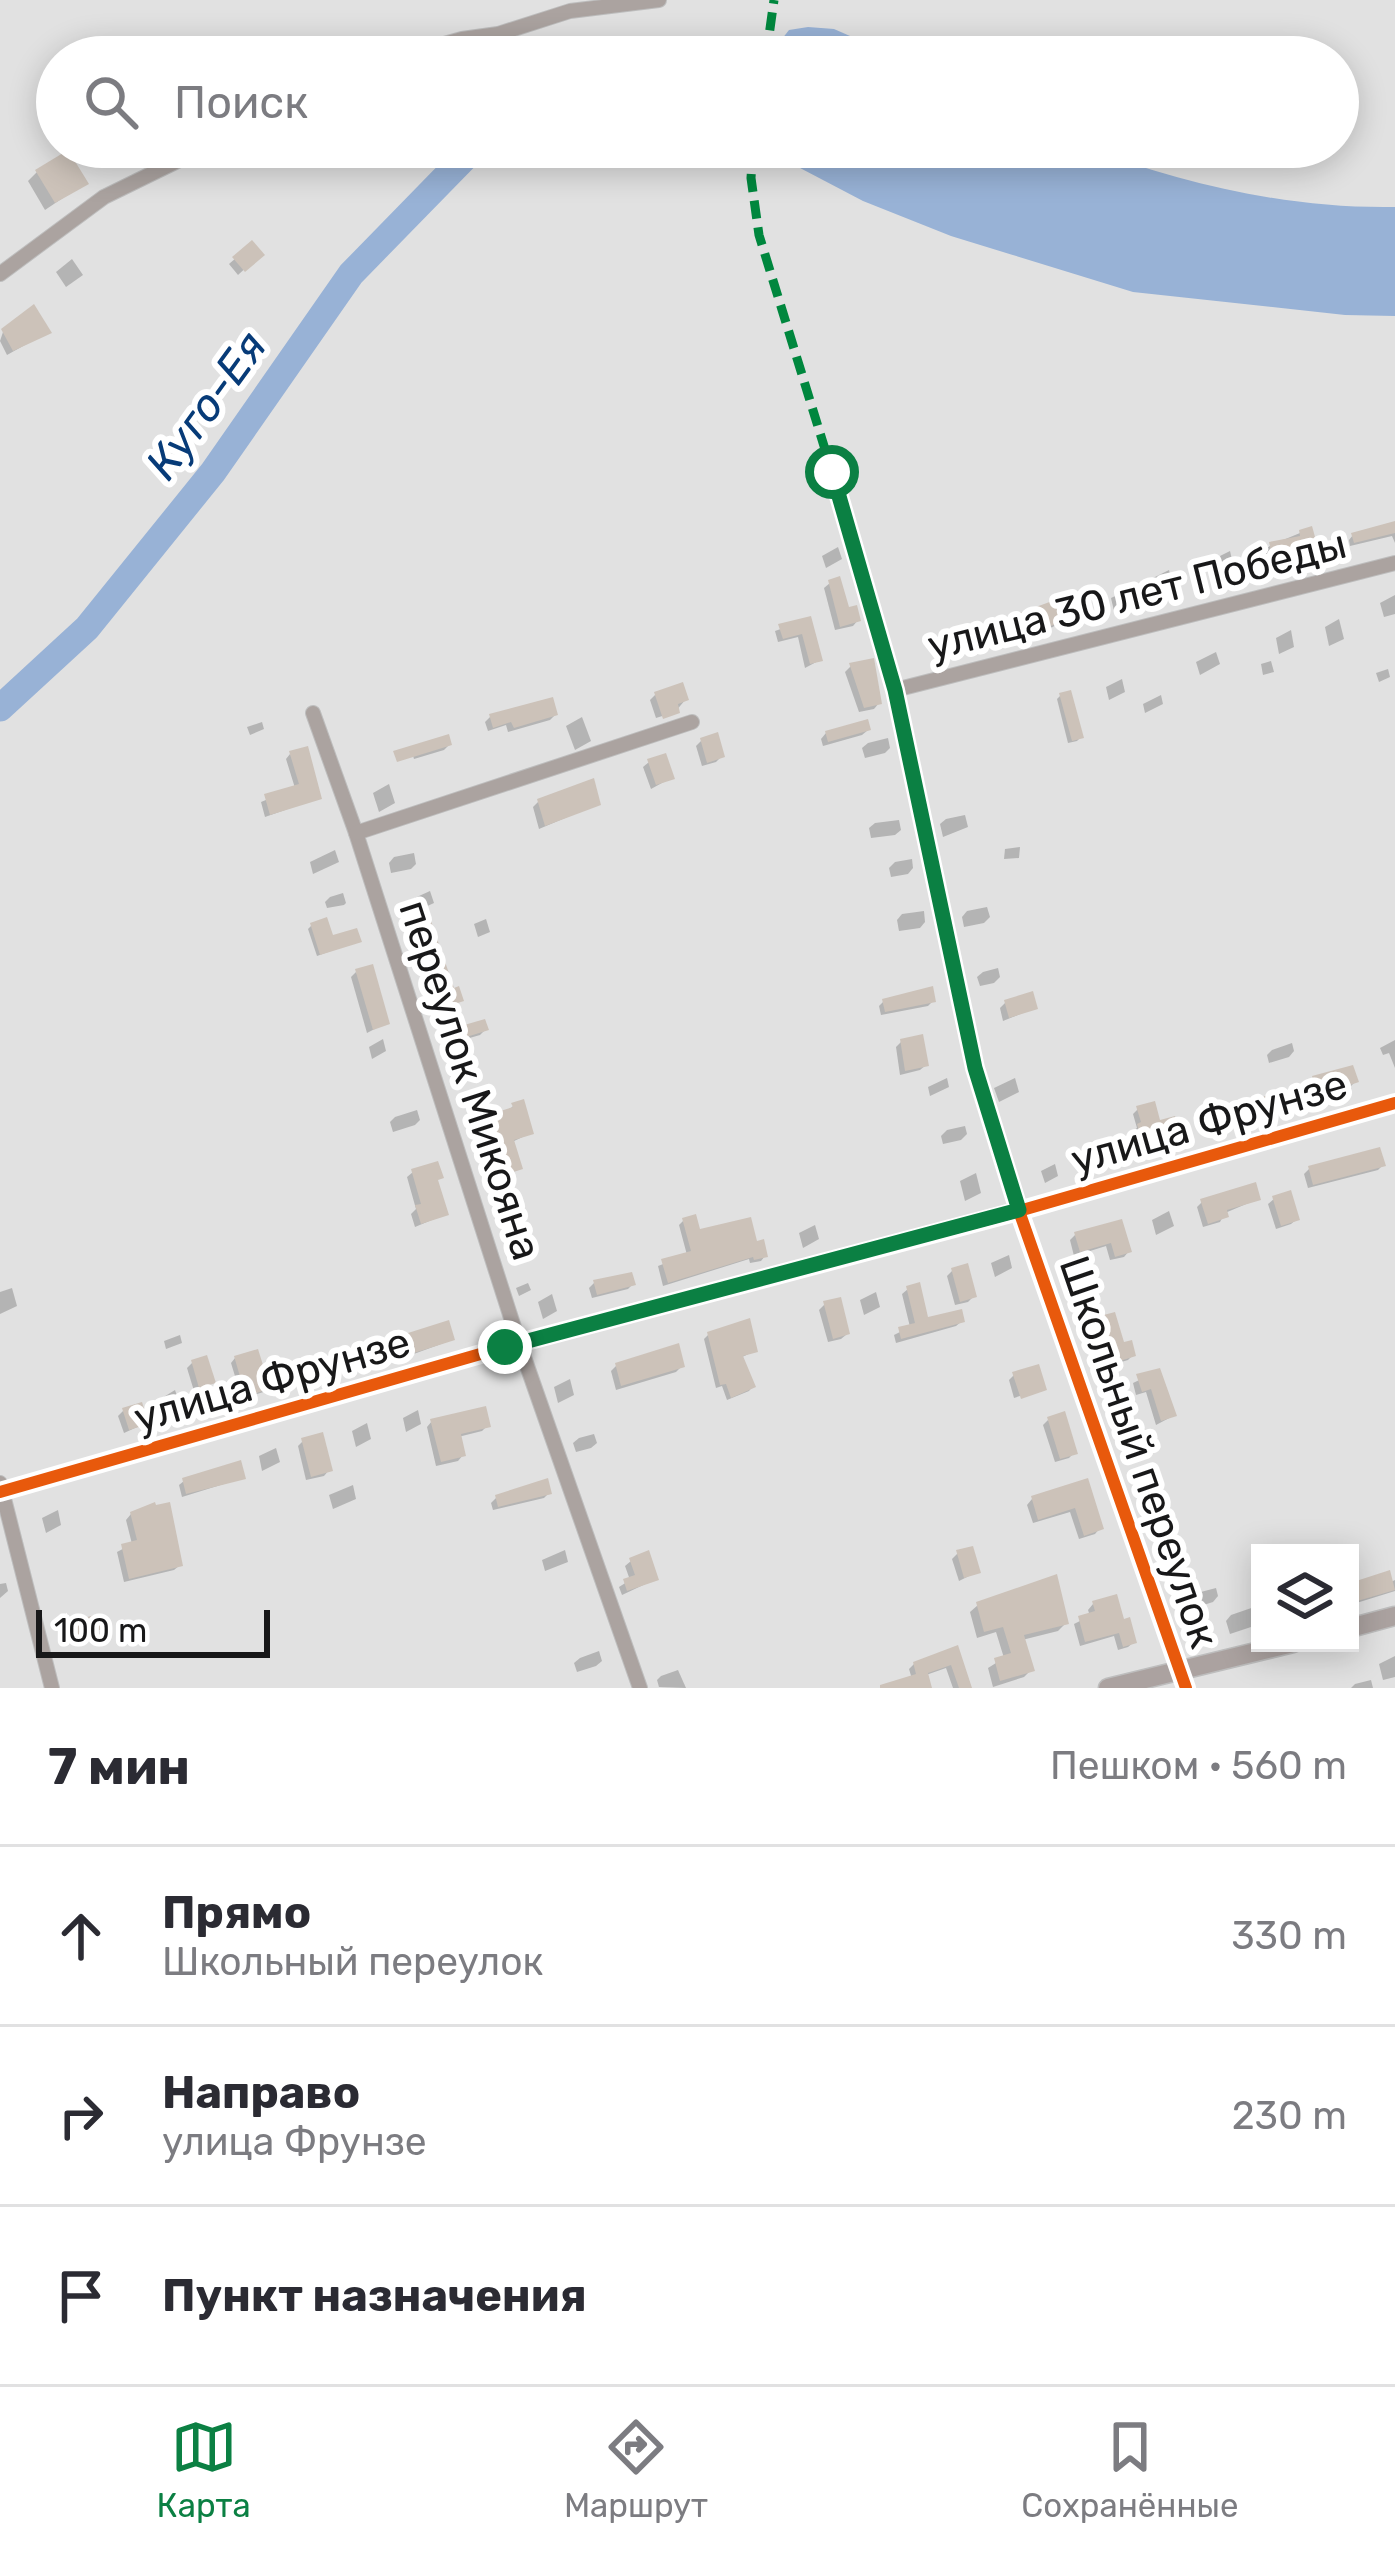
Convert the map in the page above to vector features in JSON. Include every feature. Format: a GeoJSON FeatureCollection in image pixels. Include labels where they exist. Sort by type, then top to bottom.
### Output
{"type":"FeatureCollection","features":[{"type":"Feature","properties":{"kind":"street"},"geometry":{"type":"LineString","coordinates":[[484,36],[569,11],[659,0]]}},
{"type":"Feature","properties":{"kind":"street"},"geometry":{"type":"LineString","coordinates":[[0,274],[104,197],[163,168]]}},
{"type":"Feature","properties":{"kind":"street","name":"Школьный переулок"},"geometry":{"type":"LineString","coordinates":[[832,472],[895,690],[975,1068],[1019,1210],[1184,1680]]}},
{"type":"Feature","properties":{"kind":"street","name":"улица 30 лет Победы"},"geometry":{"type":"LineString","coordinates":[[895,690],[1395,563]]}},
{"type":"Feature","properties":{"kind":"street","name":"переулок Микояна"},"geometry":{"type":"LineString","coordinates":[[313,713],[519,1343],[640,1688]]}},
{"type":"Feature","properties":{"kind":"street"},"geometry":{"type":"LineString","coordinates":[[356,833],[692,722]]}},
{"type":"Feature","properties":{"kind":"street","name":"улица Фрунзе"},"geometry":{"type":"LineString","coordinates":[[1,1488],[1395,1103]]}},
{"type":"Feature","properties":{"kind":"street"},"geometry":{"type":"LineString","coordinates":[[1,1488],[52,1688]]}},
{"type":"Feature","properties":{"kind":"street"},"geometry":{"type":"LineString","coordinates":[[1359,1626],[1395,1616]]}},
{"type":"Feature","properties":{"kind":"street"},"geometry":{"type":"LineString","coordinates":[[1108,1688],[1184,1680],[1267,1652]]}},
{"type":"Feature","properties":{"kind":"water"},"geometry":{"type":"Polygon","coordinates":[[[834,29],[850,36],[784,36],[789,30],[834,29]]]}},
{"type":"Feature","properties":{"kind":"water"},"geometry":{"type":"Polygon","coordinates":[[[800,168],[1148,168],[1277,199],[1395,207],[1395,316],[1133,292],[951,236],[863,201],[800,168]]]}},
{"type":"Feature","properties":{"kind":"building"},"geometry":{"type":"Polygon","coordinates":[[[79,168],[89,184],[55,203],[35,170],[79,168]]]}},
{"type":"Feature","properties":{"kind":"building"},"geometry":{"type":"Polygon","coordinates":[[[252,240],[265,255],[245,272],[232,257],[252,240]]]}},
{"type":"Feature","properties":{"kind":"building"},"geometry":{"type":"Polygon","coordinates":[[[34,304],[52,333],[13,351],[1,329],[34,304]]]}},
{"type":"Feature","properties":{"kind":"building"},"geometry":{"type":"Polygon","coordinates":[[[1395,521],[1395,533],[1354,543],[1351,533],[1395,521]]]}},
{"type":"Feature","properties":{"kind":"building"},"geometry":{"type":"Polygon","coordinates":[[[1312,526],[1320,555],[1273,560],[1269,542],[1300,536],[1299,530],[1312,526]]]}},
{"type":"Feature","properties":{"kind":"building"},"geometry":{"type":"Polygon","coordinates":[[[840,576],[849,607],[857,605],[861,621],[840,627],[828,580],[840,576]]]}},
{"type":"Feature","properties":{"kind":"building"},"geometry":{"type":"Polygon","coordinates":[[[1055,600],[1061,623],[995,641],[996,645],[980,650],[978,644],[943,653],[938,636],[955,632],[956,636],[1055,600]]]}},
{"type":"Feature","properties":{"kind":"building"},"geometry":{"type":"Polygon","coordinates":[[[811,616],[823,661],[810,664],[802,634],[783,639],[778,624],[811,616]]]}},
{"type":"Feature","properties":{"kind":"building"},"geometry":{"type":"Polygon","coordinates":[[[874,658],[882,704],[864,708],[849,663],[874,658]]]}},
{"type":"Feature","properties":{"kind":"building"},"geometry":{"type":"Polygon","coordinates":[[[683,682],[689,700],[678,704],[680,713],[663,719],[654,692],[683,682]]]}},
{"type":"Feature","properties":{"kind":"building"},"geometry":{"type":"Polygon","coordinates":[[[1071,690],[1084,738],[1072,741],[1059,693],[1071,690]]]}},
{"type":"Feature","properties":{"kind":"building"},"geometry":{"type":"Polygon","coordinates":[[[553,697],[558,715],[514,728],[511,722],[493,728],[489,714],[553,697]]]}},
{"type":"Feature","properties":{"kind":"building"},"geometry":{"type":"Polygon","coordinates":[[[868,719],[871,730],[828,742],[825,731],[868,719]]]}},
{"type":"Feature","properties":{"kind":"building"},"geometry":{"type":"Polygon","coordinates":[[[718,732],[725,757],[707,763],[700,738],[718,732]]]}},
{"type":"Feature","properties":{"kind":"building"},"geometry":{"type":"Polygon","coordinates":[[[449,734],[452,745],[397,762],[393,751],[449,734]]]}},
{"type":"Feature","properties":{"kind":"building"},"geometry":{"type":"Polygon","coordinates":[[[308,746],[322,799],[270,815],[264,794],[299,784],[289,751],[308,746]]]}},
{"type":"Feature","properties":{"kind":"building"},"geometry":{"type":"Polygon","coordinates":[[[666,753],[675,779],[656,785],[647,759],[666,753]]]}},
{"type":"Feature","properties":{"kind":"building"},"geometry":{"type":"Polygon","coordinates":[[[594,778],[601,805],[545,826],[537,799],[594,778]]]}},
{"type":"Feature","properties":{"kind":"building"},"geometry":{"type":"Polygon","coordinates":[[[327,917],[333,935],[357,928],[362,942],[320,955],[310,923],[327,917]]]}},
{"type":"Feature","properties":{"kind":"building"},"geometry":{"type":"Polygon","coordinates":[[[431,921],[454,988],[459,986],[464,1001],[442,1008],[422,961],[415,927],[431,921]]]}},
{"type":"Feature","properties":{"kind":"building"},"geometry":{"type":"Polygon","coordinates":[[[373,964],[390,1024],[373,1030],[355,969],[373,964]]]}},
{"type":"Feature","properties":{"kind":"building"},"geometry":{"type":"Polygon","coordinates":[[[933,986],[936,1002],[885,1012],[882,999],[933,986]]]}},
{"type":"Feature","properties":{"kind":"building"},"geometry":{"type":"Polygon","coordinates":[[[1033,991],[1038,1009],[1009,1018],[1004,1000],[1033,991]]]}},
{"type":"Feature","properties":{"kind":"building"},"geometry":{"type":"Polygon","coordinates":[[[485,1019],[489,1030],[450,1042],[447,1030],[485,1019]]]}},
{"type":"Feature","properties":{"kind":"building"},"geometry":{"type":"Polygon","coordinates":[[[923,1034],[929,1066],[905,1071],[900,1039],[923,1034]]]}},
{"type":"Feature","properties":{"kind":"building"},"geometry":{"type":"Polygon","coordinates":[[[1353,1065],[1359,1082],[1317,1096],[1312,1076],[1353,1065]]]}},
{"type":"Feature","properties":{"kind":"building"},"geometry":{"type":"Polygon","coordinates":[[[1273,1094],[1278,1111],[1251,1118],[1246,1101],[1273,1094]]]}},
{"type":"Feature","properties":{"kind":"building"},"geometry":{"type":"Polygon","coordinates":[[[524,1099],[534,1134],[514,1140],[523,1169],[491,1179],[475,1119],[524,1099]]]}},
{"type":"Feature","properties":{"kind":"building"},"geometry":{"type":"Polygon","coordinates":[[[1155,1101],[1160,1120],[1175,1116],[1180,1134],[1160,1140],[1162,1148],[1145,1152],[1136,1106],[1155,1101]]]}},
{"type":"Feature","properties":{"kind":"building"},"geometry":{"type":"Polygon","coordinates":[[[1380,1147],[1386,1166],[1313,1185],[1308,1166],[1380,1147]]]}},
{"type":"Feature","properties":{"kind":"building"},"geometry":{"type":"Polygon","coordinates":[[[438,1161],[444,1178],[438,1180],[449,1215],[421,1224],[411,1169],[438,1161]]]}},
{"type":"Feature","properties":{"kind":"building"},"geometry":{"type":"Polygon","coordinates":[[[1256,1182],[1261,1200],[1227,1210],[1229,1217],[1208,1224],[1200,1199],[1256,1182]]]}},
{"type":"Feature","properties":{"kind":"building"},"geometry":{"type":"Polygon","coordinates":[[[1291,1190],[1300,1220],[1281,1226],[1272,1196],[1291,1190]]]}},
{"type":"Feature","properties":{"kind":"building"},"geometry":{"type":"Polygon","coordinates":[[[696,1214],[700,1229],[751,1217],[757,1241],[764,1239],[768,1257],[753,1257],[668,1283],[661,1259],[691,1251],[682,1218],[696,1214]]]}},
{"type":"Feature","properties":{"kind":"building"},"geometry":{"type":"Polygon","coordinates":[[[1122,1219],[1132,1252],[1115,1257],[1111,1243],[1080,1252],[1074,1232],[1122,1219]]]}},
{"type":"Feature","properties":{"kind":"building"},"geometry":{"type":"Polygon","coordinates":[[[968,1263],[977,1297],[960,1302],[951,1268],[968,1263]]]}},
{"type":"Feature","properties":{"kind":"building"},"geometry":{"type":"Polygon","coordinates":[[[632,1272],[636,1285],[597,1295],[593,1280],[632,1272]]]}},
{"type":"Feature","properties":{"kind":"building"},"geometry":{"type":"Polygon","coordinates":[[[920,1282],[928,1317],[962,1309],[965,1322],[901,1339],[898,1327],[915,1323],[906,1286],[920,1282]]]}},
{"type":"Feature","properties":{"kind":"building"},"geometry":{"type":"Polygon","coordinates":[[[841,1297],[850,1334],[833,1339],[823,1301],[841,1297]]]}},
{"type":"Feature","properties":{"kind":"building"},"geometry":{"type":"Polygon","coordinates":[[[1115,1312],[1124,1342],[1132,1340],[1136,1356],[1110,1364],[1096,1317],[1115,1312]]]}},
{"type":"Feature","properties":{"kind":"building"},"geometry":{"type":"Polygon","coordinates":[[[750,1318],[758,1352],[743,1356],[756,1387],[731,1398],[726,1384],[720,1385],[707,1332],[750,1318]]]}},
{"type":"Feature","properties":{"kind":"building"},"geometry":{"type":"Polygon","coordinates":[[[449,1320],[455,1340],[414,1353],[408,1333],[449,1320]]]}},
{"type":"Feature","properties":{"kind":"building"},"geometry":{"type":"Polygon","coordinates":[[[679,1343],[685,1367],[621,1386],[615,1363],[679,1343]]]}},
{"type":"Feature","properties":{"kind":"building"},"geometry":{"type":"Polygon","coordinates":[[[258,1349],[263,1365],[304,1358],[311,1379],[299,1382],[298,1378],[246,1397],[234,1356],[258,1349]]]}},
{"type":"Feature","properties":{"kind":"building"},"geometry":{"type":"Polygon","coordinates":[[[207,1355],[216,1383],[199,1388],[191,1360],[207,1355]]]}},
{"type":"Feature","properties":{"kind":"building"},"geometry":{"type":"Polygon","coordinates":[[[1039,1364],[1047,1390],[1021,1399],[1012,1372],[1039,1364]]]}},
{"type":"Feature","properties":{"kind":"building"},"geometry":{"type":"Polygon","coordinates":[[[1160,1368],[1177,1416],[1161,1421],[1151,1389],[1142,1392],[1136,1374],[1160,1368]]]}},
{"type":"Feature","properties":{"kind":"building"},"geometry":{"type":"Polygon","coordinates":[[[142,1402],[149,1424],[129,1430],[122,1408],[142,1402]]]}},
{"type":"Feature","properties":{"kind":"building"},"geometry":{"type":"Polygon","coordinates":[[[486,1406],[491,1427],[461,1434],[466,1456],[441,1462],[430,1419],[486,1406]]]}},
{"type":"Feature","properties":{"kind":"building"},"geometry":{"type":"Polygon","coordinates":[[[1065,1411],[1078,1454],[1060,1459],[1047,1417],[1065,1411]]]}},
{"type":"Feature","properties":{"kind":"building"},"geometry":{"type":"Polygon","coordinates":[[[323,1432],[333,1471],[311,1477],[301,1438],[323,1432]]]}},
{"type":"Feature","properties":{"kind":"building"},"geometry":{"type":"Polygon","coordinates":[[[241,1460],[246,1479],[186,1494],[182,1478],[241,1460]]]}},
{"type":"Feature","properties":{"kind":"building"},"geometry":{"type":"Polygon","coordinates":[[[548,1478],[552,1494],[498,1507],[495,1495],[548,1478]]]}},
{"type":"Feature","properties":{"kind":"building"},"geometry":{"type":"Polygon","coordinates":[[[1088,1478],[1104,1529],[1084,1536],[1075,1508],[1038,1520],[1031,1496],[1088,1478]]]}},
{"type":"Feature","properties":{"kind":"building"},"geometry":{"type":"Polygon","coordinates":[[[155,1502],[170,1502],[183,1566],[129,1579],[121,1544],[137,1540],[130,1512],[155,1502]]]}},
{"type":"Feature","properties":{"kind":"building"},"geometry":{"type":"Polygon","coordinates":[[[973,1546],[981,1573],[964,1578],[956,1550],[973,1546]]]}},
{"type":"Feature","properties":{"kind":"building"},"geometry":{"type":"Polygon","coordinates":[[[649,1550],[659,1580],[627,1591],[623,1579],[635,1575],[629,1558],[649,1550]]]}},
{"type":"Feature","properties":{"kind":"building"},"geometry":{"type":"Polygon","coordinates":[[[1390,1570],[1395,1590],[1359,1601],[1359,1580],[1390,1570]]]}},
{"type":"Feature","properties":{"kind":"building"},"geometry":{"type":"Polygon","coordinates":[[[1057,1574],[1069,1624],[1024,1635],[1035,1671],[1000,1681],[994,1658],[1011,1653],[1003,1627],[984,1632],[976,1602],[1057,1574]]]}},
{"type":"Feature","properties":{"kind":"building"},"geometry":{"type":"Polygon","coordinates":[[[1117,1594],[1137,1643],[1123,1647],[1119,1633],[1085,1642],[1078,1616],[1095,1611],[1092,1601],[1117,1594]]]}},
{"type":"Feature","properties":{"kind":"building"},"geometry":{"type":"Polygon","coordinates":[[[99,1614],[103,1629],[72,1637],[68,1622],[99,1614]]]}},
{"type":"Feature","properties":{"kind":"building"},"geometry":{"type":"Polygon","coordinates":[[[958,1645],[972,1688],[959,1688],[951,1665],[928,1673],[932,1688],[880,1688],[916,1674],[913,1662],[958,1645]]]}},
{"type":"Feature","properties":{"kind":"waterway","name":"Куго-Ея"},"geometry":{"type":"LineString","coordinates":[[0,708],[87,628],[213,472],[351,274],[454,168]]}},
{"type":"Feature","properties":{"kind":"marked path"},"geometry":{"type":"LineString","coordinates":[[769,36],[774,0]]}},
{"type":"Feature","properties":{"kind":"marked path"},"geometry":{"type":"LineString","coordinates":[[752,168],[759,235],[832,472]]}},
{"type":"Feature","properties":{"kind":"cycle path"},"geometry":{"type":"LineString","coordinates":[[832,472],[895,690],[975,1068],[1019,1211],[1186,1688]]}},
{"type":"Feature","properties":{"kind":"cycle path"},"geometry":{"type":"LineString","coordinates":[[0,1492],[519,1343],[1019,1211],[1395,1103]]}},
{"type":"Feature","properties":{"kind":"route"},"geometry":{"type":"LineString","coordinates":[[505,1347],[1019,1210],[975,1068],[895,690],[832,472]]}}]}
